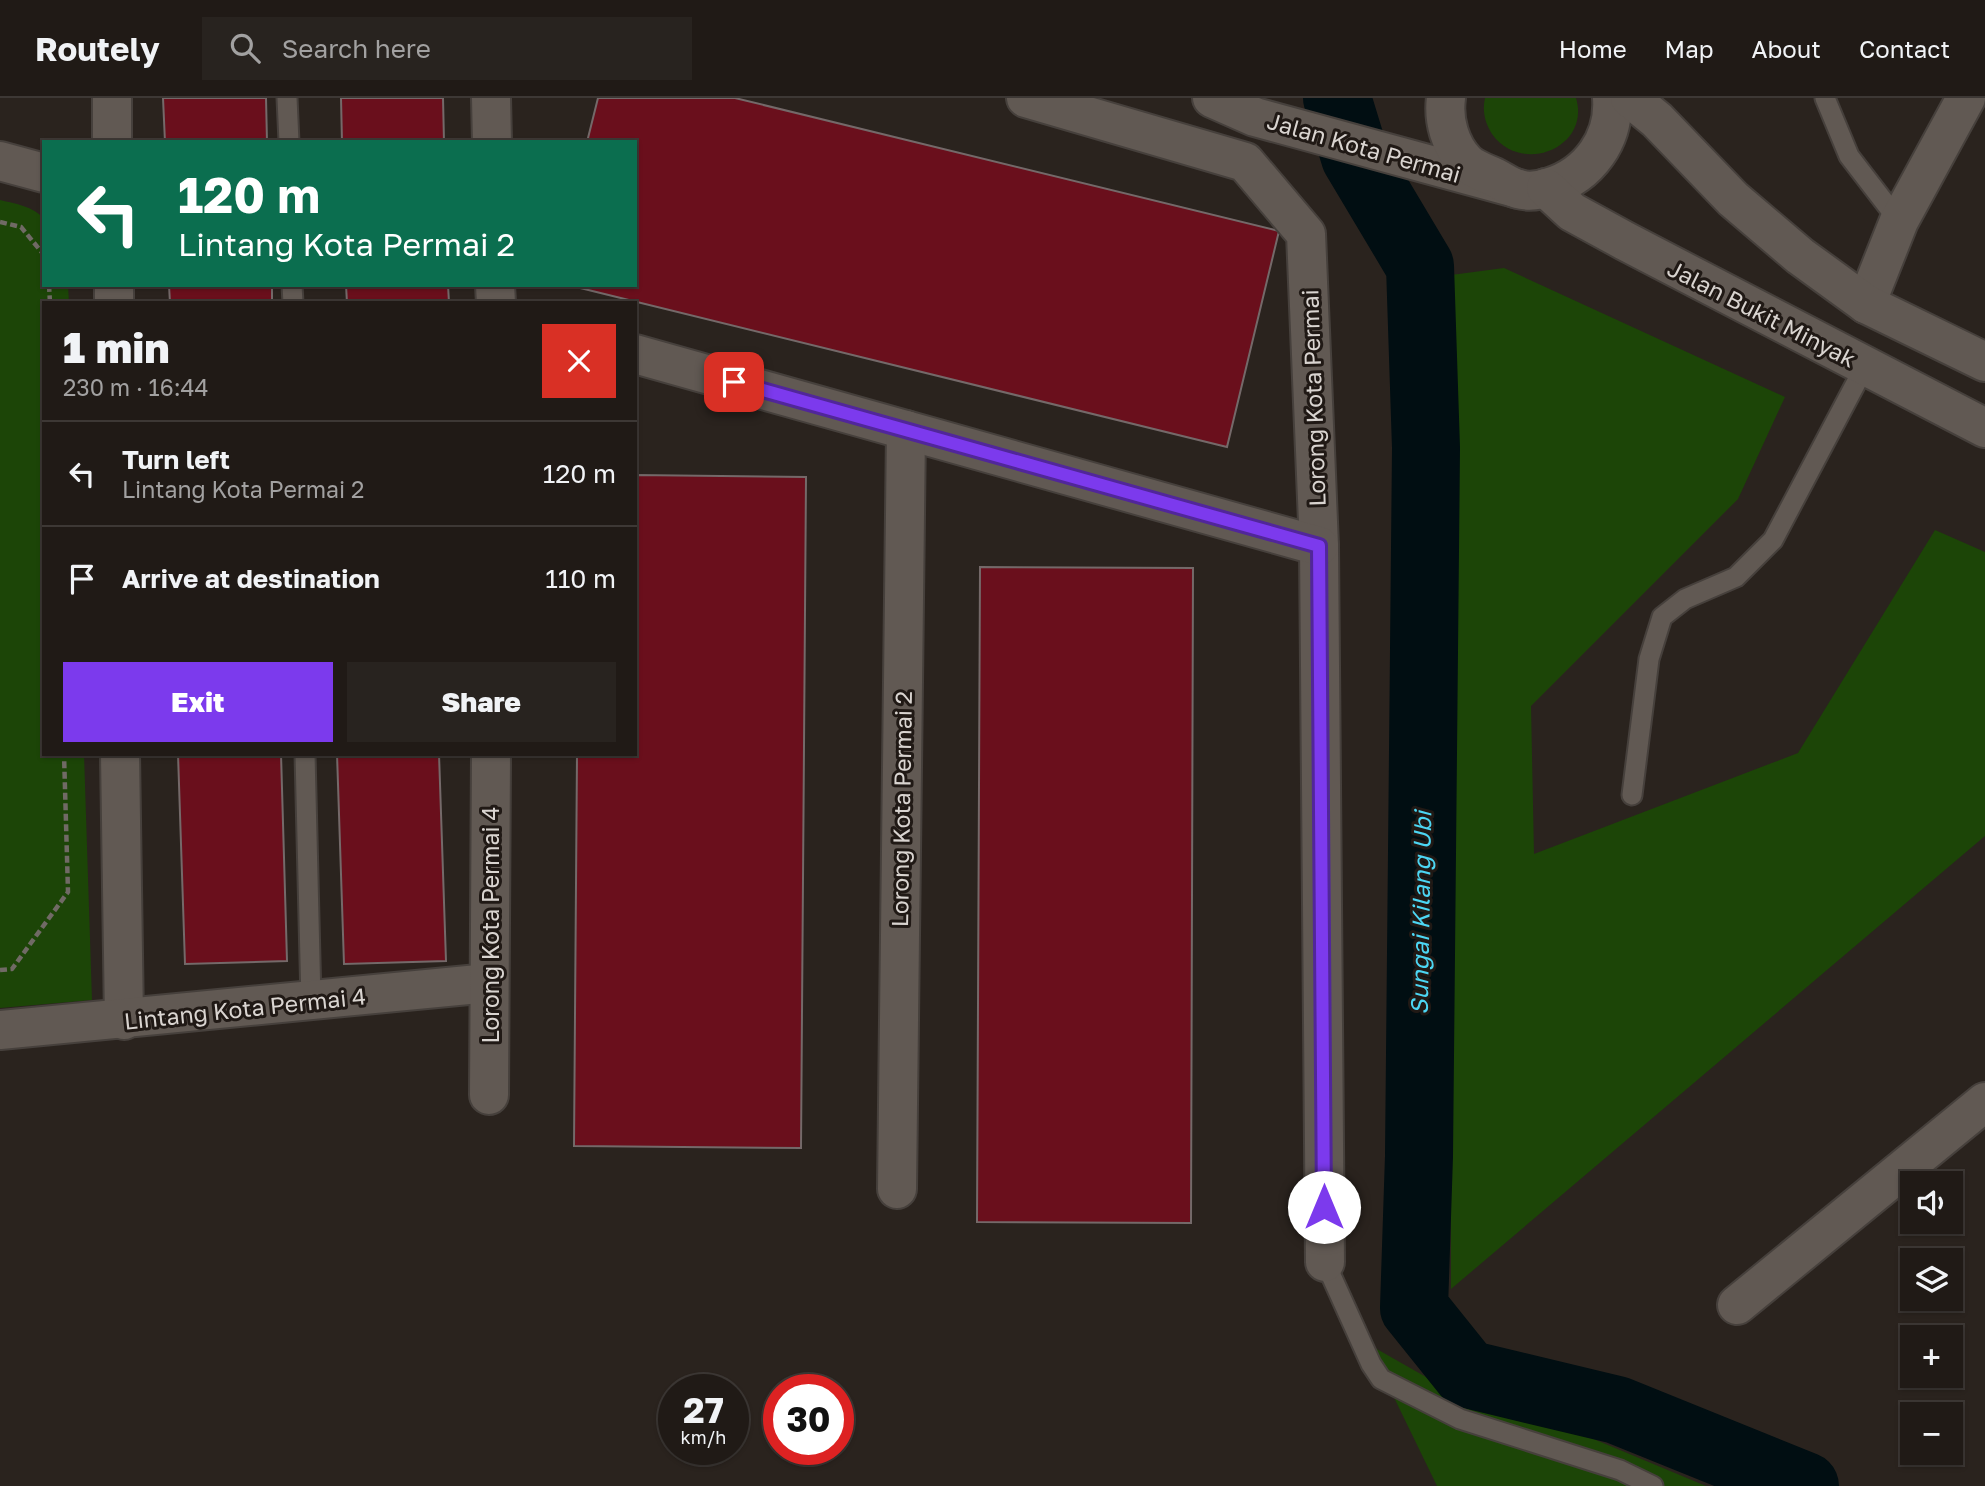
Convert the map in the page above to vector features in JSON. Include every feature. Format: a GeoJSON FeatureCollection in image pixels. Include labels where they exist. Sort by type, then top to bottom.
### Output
{"type":"FeatureCollection","features":[{"type":"Feature","properties":{"kind":"street"},"geometry":{"type":"LineString","coordinates":[[111,98],[112,140]]}},
{"type":"Feature","properties":{"kind":"street"},"geometry":{"type":"LineString","coordinates":[[491,98],[492,140]]}},
{"type":"Feature","properties":{"kind":"street","name":"Lorong Kota Permai"},"geometry":{"type":"LineString","coordinates":[[1026,98],[1245,162],[1306,234],[1319,546],[1325,1262]]}},
{"type":"Feature","properties":{"kind":"street","name":"Jalan Kota Permai"},"geometry":{"type":"LineString","coordinates":[[1212,98],[1255,117],[1404,158],[1532,189]]}},
{"type":"Feature","properties":{"kind":"street"},"geometry":{"type":"LineString","coordinates":[[1446,98],[1451,140],[1468,164],[1532,189],[1571,179],[1592,161],[1600,150],[1610,125],[1612,98]]}},
{"type":"Feature","properties":{"kind":"street"},"geometry":{"type":"LineString","coordinates":[[1630,98],[1657,120],[1733,199],[1800,256],[1866,304],[1985,362]]}},
{"type":"Feature","properties":{"kind":"street"},"geometry":{"type":"LineString","coordinates":[[1866,304],[1899,221],[1966,98]]}},
{"type":"Feature","properties":{"kind":"street"},"geometry":{"type":"LineString","coordinates":[[0,162],[42,172]]}},
{"type":"Feature","properties":{"kind":"street","name":"Jalan Bukit Minyak"},"geometry":{"type":"LineString","coordinates":[[1532,189],[1756,311],[1985,428]]}},
{"type":"Feature","properties":{"kind":"street"},"geometry":{"type":"LineString","coordinates":[[637,355],[1319,546]]}},
{"type":"Feature","properties":{"kind":"street","name":"Lorong Kota Permai 2"},"geometry":{"type":"LineString","coordinates":[[897,1189],[905,430]]}},
{"type":"Feature","properties":{"kind":"street"},"geometry":{"type":"LineString","coordinates":[[120,756],[124,1020]]}},
{"type":"Feature","properties":{"kind":"street","name":"Lorong Kota Permai 4"},"geometry":{"type":"LineString","coordinates":[[489,1095],[491,756]]}},
{"type":"Feature","properties":{"kind":"street","name":"Lintang Kota Permai 4"},"geometry":{"type":"LineString","coordinates":[[0,1030],[489,983]]}},
{"type":"Feature","properties":{"kind":"street"},"geometry":{"type":"LineString","coordinates":[[1737,1305],[1985,1102]]}},
{"type":"Feature","properties":{"kind":"lane"},"geometry":{"type":"LineString","coordinates":[[287,98],[289,140]]}},
{"type":"Feature","properties":{"kind":"lane"},"geometry":{"type":"LineString","coordinates":[[1825,98],[1849,156],[1899,221]]}},
{"type":"Feature","properties":{"kind":"lane"},"geometry":{"type":"LineString","coordinates":[[1632,795],[1648,659],[1662,617],[1685,599],[1736,577],[1773,540],[1866,366]]}},
{"type":"Feature","properties":{"kind":"lane"},"geometry":{"type":"LineString","coordinates":[[305,756],[311,1001]]}},
{"type":"Feature","properties":{"kind":"lane"},"geometry":{"type":"LineString","coordinates":[[1325,1262],[1371,1364],[1381,1379],[1460,1419],[1620,1471],[1653,1486]]}},
{"type":"Feature","properties":{"kind":"path"},"geometry":{"type":"LineString","coordinates":[[0,222],[21,227],[42,253]]}},
{"type":"Feature","properties":{"kind":"path"},"geometry":{"type":"LineString","coordinates":[[0,970],[12,969],[68,892],[64,756]]}},
{"type":"Feature","properties":{"kind":"green space"},"geometry":{"type":"Polygon","coordinates":[[[1485,98],[1576,98],[1578,115],[1573,130],[1564,142],[1551,150],[1536,154],[1520,153],[1505,147],[1492,134],[1485,117],[1485,98]]]}},
{"type":"Feature","properties":{"kind":"green space"},"geometry":{"type":"Polygon","coordinates":[[[0,200],[29,208],[42,217],[42,287],[68,287],[69,301],[42,301],[42,756],[84,756],[92,1000],[0,1008],[0,200]]]}},
{"type":"Feature","properties":{"kind":"green space"},"geometry":{"type":"Polygon","coordinates":[[[1504,268],[1785,397],[1738,499],[1531,706],[1534,854],[1798,753],[1935,530],[1985,552],[1985,836],[1451,1289],[1451,275],[1504,268]]]}},
{"type":"Feature","properties":{"kind":"green space"},"geometry":{"type":"Polygon","coordinates":[[[1368,1344],[1484,1410],[1572,1430],[1706,1486],[1437,1486],[1368,1344]]]}},
{"type":"Feature","properties":{"kind":"building"},"geometry":{"type":"Polygon","coordinates":[[[163,98],[266,98],[267,140],[165,140],[163,98]]]}},
{"type":"Feature","properties":{"kind":"building"},"geometry":{"type":"Polygon","coordinates":[[[341,98],[443,98],[444,140],[342,140],[341,98]]]}},
{"type":"Feature","properties":{"kind":"building"},"geometry":{"type":"Polygon","coordinates":[[[598,98],[735,98],[1279,231],[1227,447],[576,287],[637,287],[637,140],[588,140],[598,98]]]}},
{"type":"Feature","properties":{"kind":"building"},"geometry":{"type":"Polygon","coordinates":[[[169,287],[272,287],[272,301],[170,301],[169,287]]]}},
{"type":"Feature","properties":{"kind":"building"},"geometry":{"type":"Polygon","coordinates":[[[346,287],[448,287],[449,301],[347,301],[346,287]]]}},
{"type":"Feature","properties":{"kind":"building"},"geometry":{"type":"Polygon","coordinates":[[[637,475],[806,477],[801,1148],[574,1146],[577,756],[637,756],[637,475]]]}},
{"type":"Feature","properties":{"kind":"building"},"geometry":{"type":"Polygon","coordinates":[[[980,567],[1193,568],[1191,1223],[977,1222],[980,567]]]}},
{"type":"Feature","properties":{"kind":"building"},"geometry":{"type":"Polygon","coordinates":[[[178,756],[281,756],[287,961],[185,964],[178,756]]]}},
{"type":"Feature","properties":{"kind":"building"},"geometry":{"type":"Polygon","coordinates":[[[337,756],[439,756],[446,961],[344,964],[337,756]]]}},
{"type":"Feature","properties":{"kind":"waterway","name":"Sungai Kilang Ubi"},"geometry":{"type":"LineString","coordinates":[[1337,98],[1355,157],[1420,266],[1426,448],[1419,1156],[1414,1308],[1467,1374],[1617,1410],[1805,1486]]}},
{"type":"Feature","properties":{"kind":"route"},"geometry":{"type":"LineString","coordinates":[[734,382],[1319,546],[1324,1207]]}}]}
